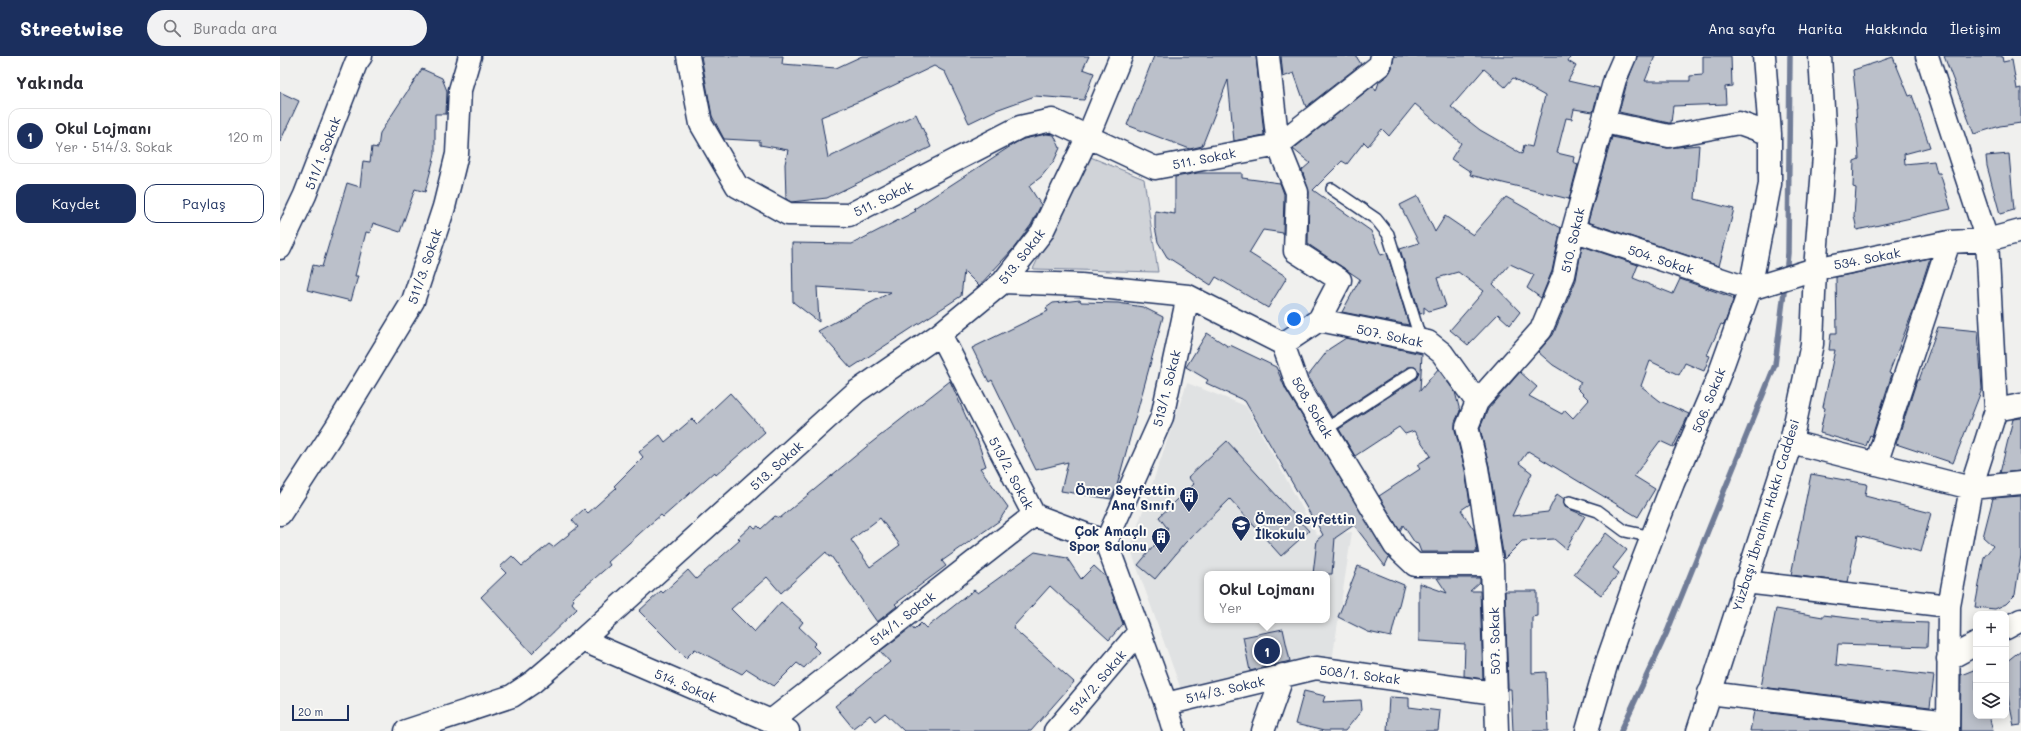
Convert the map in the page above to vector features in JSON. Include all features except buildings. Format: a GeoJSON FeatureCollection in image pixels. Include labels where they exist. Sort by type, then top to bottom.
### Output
{"type":"FeatureCollection","features":[{"type":"Feature","properties":{"kind":"street","name":"511/1. Sokak"},"geometry":{"type":"LineString","coordinates":[[280,248],[305,195],[356,63],[361,56]]}},
{"type":"Feature","properties":{"kind":"street","name":"511/3. Sokak"},"geometry":{"type":"LineString","coordinates":[[280,514],[338,426],[413,301],[444,207],[457,154],[460,90],[470,56]]}},
{"type":"Feature","properties":{"kind":"street","name":"511. Sokak"},"geometry":{"type":"LineString","coordinates":[[688,56],[701,124],[737,186],[788,214],[850,215],[1020,127],[1052,120],[1155,168],[1278,145]]}},
{"type":"Feature","properties":{"kind":"street"},"geometry":{"type":"LineString","coordinates":[[1088,136],[1121,56]]}},
{"type":"Feature","properties":{"kind":"street"},"geometry":{"type":"LineString","coordinates":[[1003,282],[1081,285],[1188,296],[1283,344],[1319,320],[1340,280],[1295,251],[1297,192],[1278,145],[1268,56]]}},
{"type":"Feature","properties":{"kind":"street"},"geometry":{"type":"LineString","coordinates":[[1278,145],[1380,65],[1382,56]]}},
{"type":"Feature","properties":{"kind":"street","name":"510. Sokak"},"geometry":{"type":"LineString","coordinates":[[1477,402],[1541,330],[1564,275],[1573,230],[1615,79],[1625,56]]}},
{"type":"Feature","properties":{"kind":"street","name":"506. Sokak"},"geometry":{"type":"LineString","coordinates":[[1587,731],[1607,662],[1652,537],[1718,378],[1750,289],[1770,184],[1770,134],[1764,56]]}},
{"type":"Feature","properties":{"kind":"street","name":"Yüzbaşı İbrahim Hakkı Caddesi"},"geometry":{"type":"LineString","coordinates":[[1698,731],[1791,442],[1812,344],[1814,269],[1825,143],[1820,56]]}},
{"type":"Feature","properties":{"kind":"street"},"geometry":{"type":"LineString","coordinates":[[1709,693],[1948,726],[1949,606],[1971,488],[1996,410],[1988,240],[1927,56]]}},
{"type":"Feature","properties":{"kind":"street"},"geometry":{"type":"LineString","coordinates":[[1604,122],[1668,136],[1739,123],[1770,134]]}},
{"type":"Feature","properties":{"kind":"street","name":"513. Sokak"},"geometry":{"type":"LineString","coordinates":[[406,731],[512,696],[533,682],[582,640],[856,392],[940,334],[1003,282],[1042,232],[1088,136]]}},
{"type":"Feature","properties":{"kind":"street","name":"504. Sokak"},"geometry":{"type":"LineString","coordinates":[[1573,230],[1750,289]]}},
{"type":"Feature","properties":{"kind":"street","name":"534. Sokak"},"geometry":{"type":"LineString","coordinates":[[1750,289],[1814,269],[1948,242],[1988,240],[2021,231]]}},
{"type":"Feature","properties":{"kind":"street"},"geometry":{"type":"LineString","coordinates":[[1876,464],[1948,242]]}},
{"type":"Feature","properties":{"kind":"street","name":"513/1. Sokak"},"geometry":{"type":"LineString","coordinates":[[1106,542],[1162,417],[1188,296]]}},
{"type":"Feature","properties":{"kind":"street","name":"507. Sokak"},"geometry":{"type":"LineString","coordinates":[[1319,320],[1428,342],[1442,353],[1477,402],[1466,427],[1478,468],[1492,565],[1497,731]]}},
{"type":"Feature","properties":{"kind":"street","name":"513/2. Sokak"},"geometry":{"type":"LineString","coordinates":[[940,334],[1034,515],[1106,542]]}},
{"type":"Feature","properties":{"kind":"street","name":"508. Sokak"},"geometry":{"type":"LineString","coordinates":[[1283,344],[1297,384],[1326,429],[1395,546],[1415,566],[1492,565]]}},
{"type":"Feature","properties":{"kind":"street"},"geometry":{"type":"LineString","coordinates":[[1996,410],[2021,405]]}},
{"type":"Feature","properties":{"kind":"street"},"geometry":{"type":"LineString","coordinates":[[1791,442],[1971,488],[2021,482]]}},
{"type":"Feature","properties":{"kind":"street","name":"514/1. Sokak"},"geometry":{"type":"LineString","coordinates":[[779,726],[1034,515]]}},
{"type":"Feature","properties":{"kind":"street"},"geometry":{"type":"LineString","coordinates":[[1106,542],[1138,633],[1166,704],[1174,731]]}},
{"type":"Feature","properties":{"kind":"street"},"geometry":{"type":"LineString","coordinates":[[1745,582],[1949,606]]}},
{"type":"Feature","properties":{"kind":"street"},"geometry":{"type":"LineString","coordinates":[[2009,626],[2021,620]]}},
{"type":"Feature","properties":{"kind":"street","name":"514/2. Sokak"},"geometry":{"type":"LineString","coordinates":[[1055,731],[1138,633]]}},
{"type":"Feature","properties":{"kind":"street","name":"514. Sokak"},"geometry":{"type":"LineString","coordinates":[[582,640],[779,726]]}},
{"type":"Feature","properties":{"kind":"street"},"geometry":{"type":"LineString","coordinates":[[1948,658],[1973,646]]}},
{"type":"Feature","properties":{"kind":"street","name":"508/1. Sokak"},"geometry":{"type":"LineString","coordinates":[[1283,675],[1316,668],[1495,693]]}},
{"type":"Feature","properties":{"kind":"street"},"geometry":{"type":"LineString","coordinates":[[1263,731],[1283,675]]}},
{"type":"Feature","properties":{"kind":"street","name":"514/3. Sokak"},"geometry":{"type":"LineString","coordinates":[[1166,704],[1283,675]]}},
{"type":"Feature","properties":{"kind":"lane"},"geometry":{"type":"LineString","coordinates":[[1332,190],[1376,219],[1388,234],[1421,341]]}},
{"type":"Feature","properties":{"kind":"lane"},"geometry":{"type":"LineString","coordinates":[[1326,429],[1412,373]]}},
{"type":"Feature","properties":{"kind":"lane"},"geometry":{"type":"LineString","coordinates":[[1570,502],[1598,511],[1625,531],[1652,537]]}},
{"type":"Feature","properties":{"kind":"shaded area"},"geometry":{"type":"Polygon","coordinates":[[[1088,156],[1144,179],[1158,272],[1033,269],[1088,156]]]}},
{"type":"Feature","properties":{"kind":"shaded area","name":"Ömer Seyfettin İlkokulu"},"geometry":{"type":"Polygon","coordinates":[[[1187,383],[1246,406],[1317,535],[1352,532],[1332,661],[1183,695],[1130,548],[1187,383]]]}},
{"type":"Feature","properties":{"kind":"waterway"},"geometry":{"type":"LineString","coordinates":[[1786,274],[1788,253],[1790,56]]}},
{"type":"Feature","properties":{"kind":"waterway"},"geometry":{"type":"LineString","coordinates":[[1621,731],[1667,632],[1775,365],[1785,284]]}},
{"type":"Feature","properties":{"kind":"place","name":"Ömer Seyfettin Ana Sınıfı"},"geometry":{"type":"Point","coordinates":[1189,513]}},
{"type":"Feature","properties":{"kind":"place","name":"Ömer Seyfettin İlkokulu"},"geometry":{"type":"Point","coordinates":[1241,542]}},
{"type":"Feature","properties":{"kind":"place","name":"Çok Amaçlı Spor Salonu"},"geometry":{"type":"Point","coordinates":[1161,554]}},
{"type":"Feature","properties":{"kind":"place","name":"Okul Lojmanı"},"geometry":{"type":"Point","coordinates":[1267,651]}}]}
